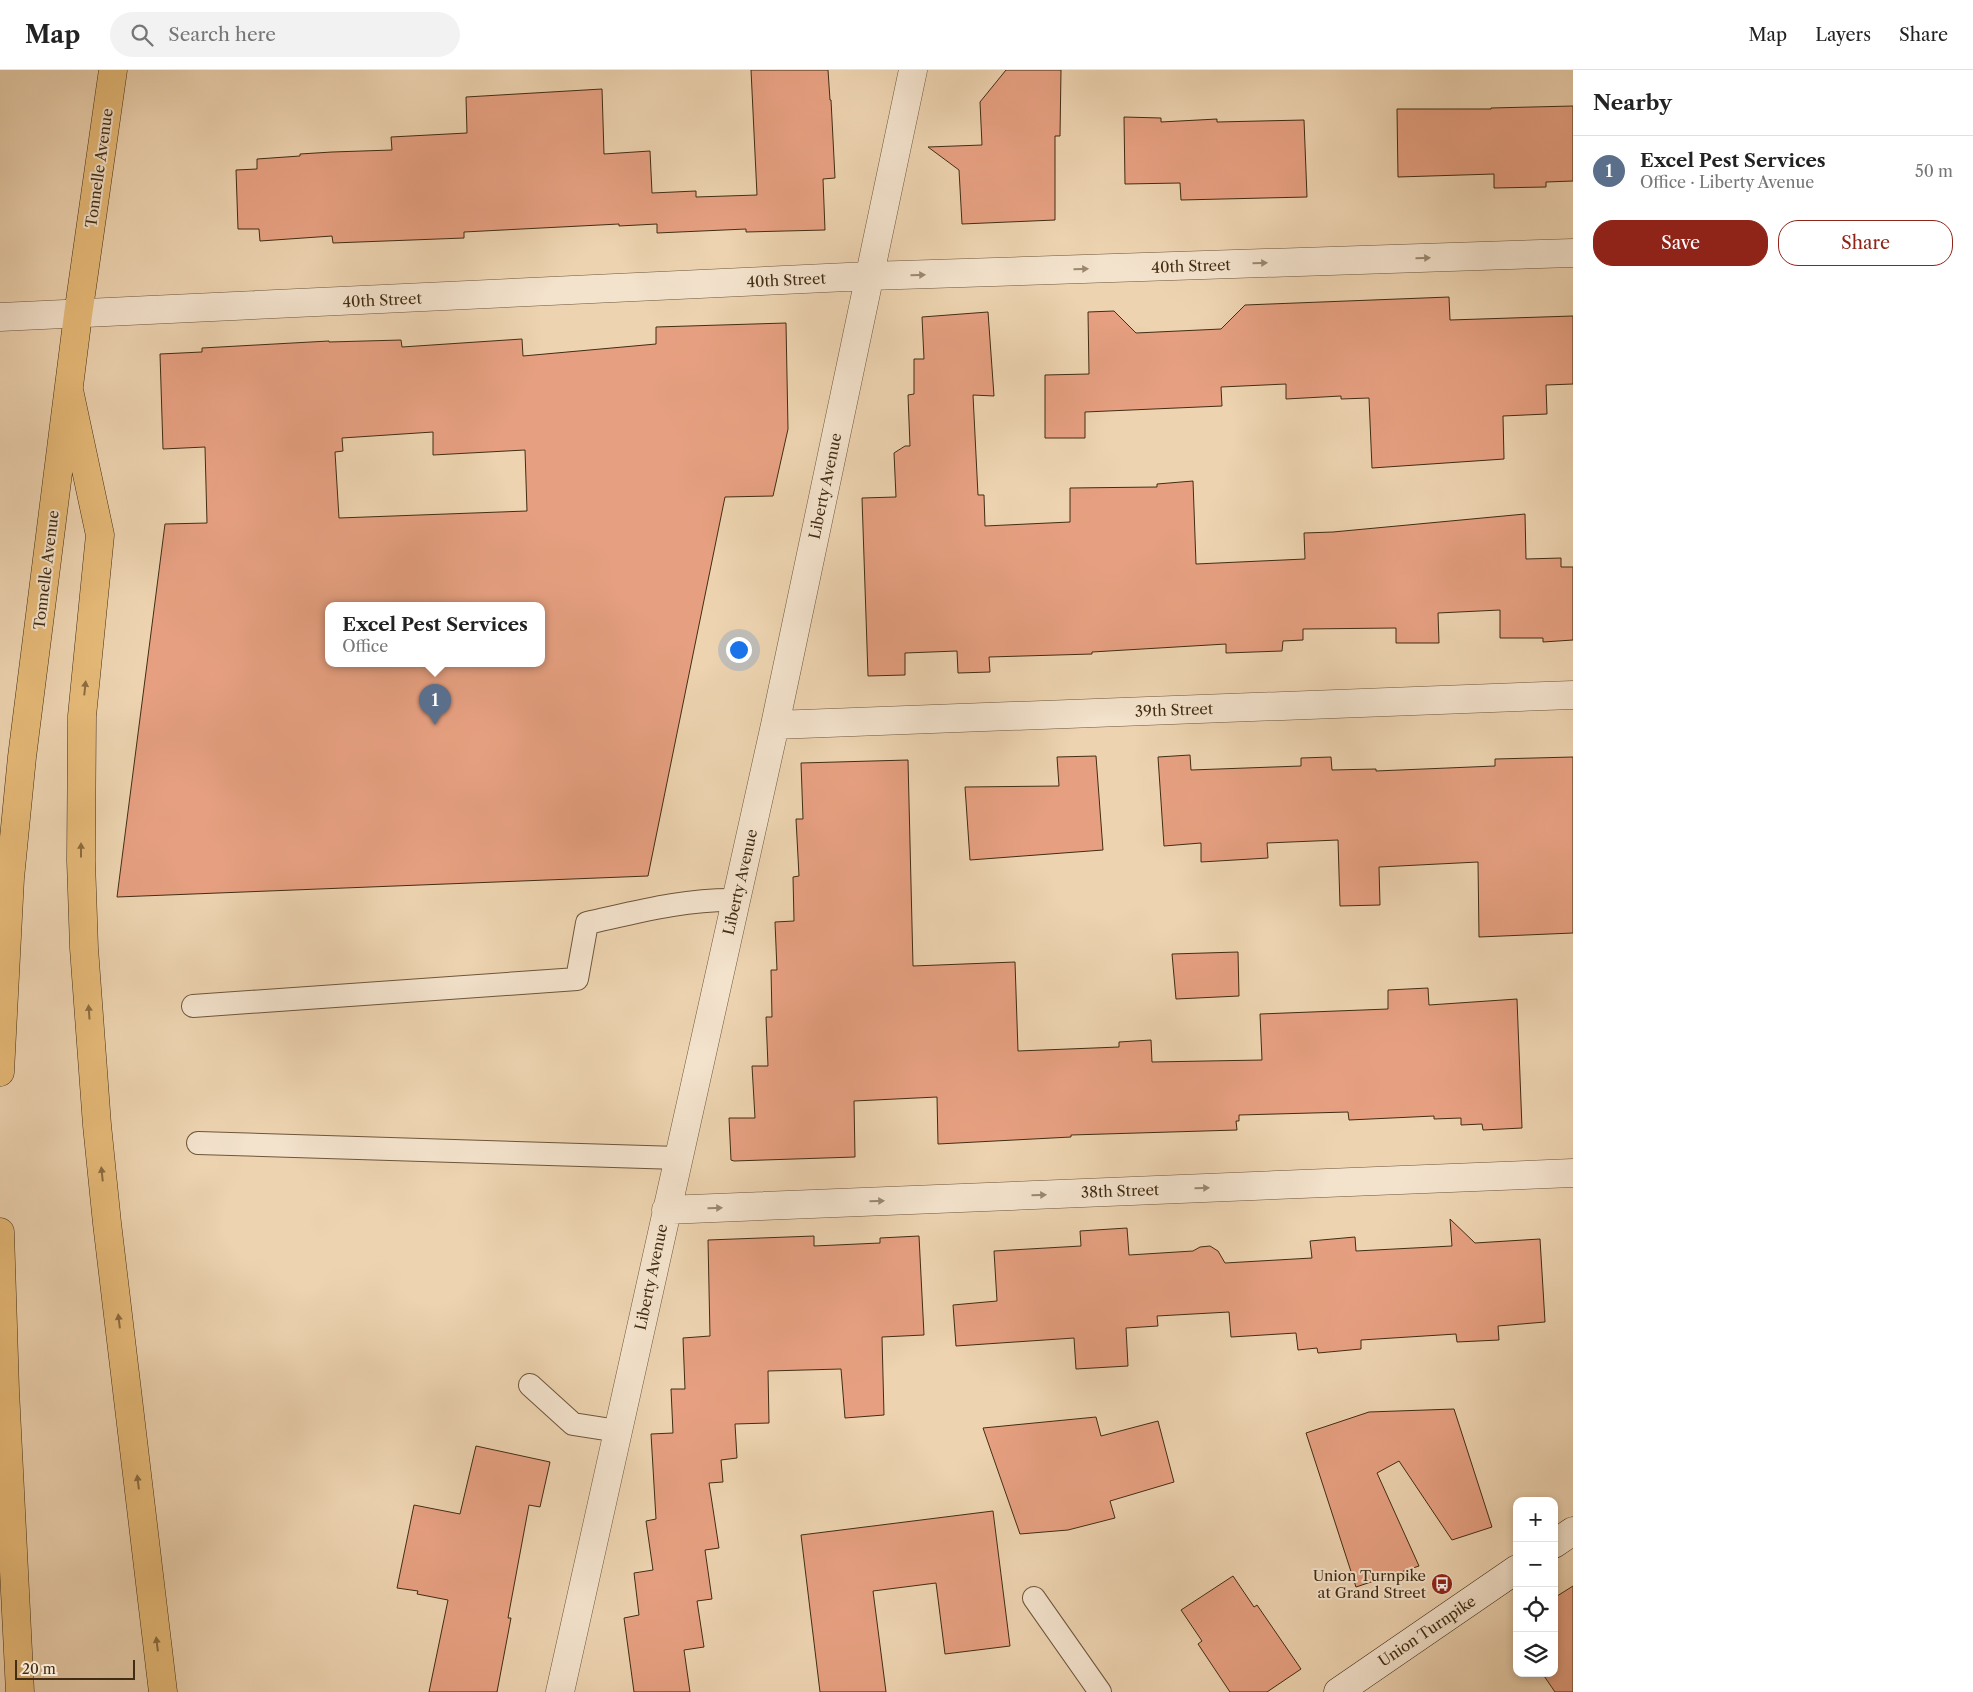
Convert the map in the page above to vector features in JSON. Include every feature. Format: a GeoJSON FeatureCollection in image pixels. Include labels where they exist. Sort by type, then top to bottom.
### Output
{"type":"FeatureCollection","features":[{"type":"Feature","properties":{"kind":"main road","name":"Tonnelle Avenue"},"geometry":{"type":"LineString","coordinates":[[0,1072],[5,878],[78,315],[113,70]]}},
{"type":"Feature","properties":{"kind":"main road"},"geometry":{"type":"LineString","coordinates":[[69,390],[100,535],[82,716],[81,861],[97,1125],[163,1692]]}},
{"type":"Feature","properties":{"kind":"main road"},"geometry":{"type":"LineString","coordinates":[[0,1232],[6,1514],[20,1692]]}},
{"type":"Feature","properties":{"kind":"street","name":"Liberty Avenue"},"geometry":{"type":"LineString","coordinates":[[560,1692],[775,725],[913,70]]}},
{"type":"Feature","properties":{"kind":"street","name":"40th Street"},"geometry":{"type":"LineString","coordinates":[[0,317],[78,315],[869,276],[1573,253]]}},
{"type":"Feature","properties":{"kind":"street","name":"39th Street"},"geometry":{"type":"LineString","coordinates":[[775,725],[1573,695]]}},
{"type":"Feature","properties":{"kind":"street","name":"38th Street"},"geometry":{"type":"LineString","coordinates":[[666,1210],[1573,1173]]}},
{"type":"Feature","properties":{"kind":"street"},"geometry":{"type":"LineString","coordinates":[[1557,1542],[1573,1531]]}},
{"type":"Feature","properties":{"kind":"street","name":"Union Turnpike"},"geometry":{"type":"LineString","coordinates":[[1338,1692],[1513,1572]]}},
{"type":"Feature","properties":{"kind":"lane"},"geometry":{"type":"LineString","coordinates":[[193,1006],[577,979],[587,923],[670,904],[705,900],[736,900]]}},
{"type":"Feature","properties":{"kind":"lane"},"geometry":{"type":"LineString","coordinates":[[198,1143],[678,1158]]}},
{"type":"Feature","properties":{"kind":"lane"},"geometry":{"type":"LineString","coordinates":[[530,1385],[573,1424],[618,1431]]}},
{"type":"Feature","properties":{"kind":"lane"},"geometry":{"type":"LineString","coordinates":[[1034,1598],[1100,1692]]}},
{"type":"Feature","properties":{"kind":"building"},"geometry":{"type":"Polygon","coordinates":[[[751,70],[828,70],[835,178],[823,179],[825,230],[746,232],[746,229],[657,233],[657,224],[619,226],[619,224],[464,232],[464,238],[333,243],[332,236],[260,241],[259,229],[238,229],[236,170],[257,169],[257,159],[300,156],[300,154],[392,150],[391,137],[467,133],[466,97],[602,89],[604,154],[650,151],[652,193],[696,191],[696,197],[757,195],[751,70]]]}},
{"type":"Feature","properties":{"kind":"building"},"geometry":{"type":"Polygon","coordinates":[[[1006,70],[1061,70],[1060,136],[1055,136],[1055,220],[962,224],[959,170],[928,147],[982,145],[980,102],[1006,70]]]}},
{"type":"Feature","properties":{"kind":"building"},"geometry":{"type":"Polygon","coordinates":[[[1573,106],[1573,181],[1546,182],[1546,187],[1494,188],[1494,174],[1398,177],[1397,109],[1491,109],[1573,106]]]}},
{"type":"Feature","properties":{"kind":"building"},"geometry":{"type":"Polygon","coordinates":[[[1124,117],[1161,118],[1161,122],[1217,119],[1217,122],[1304,120],[1307,197],[1181,200],[1180,183],[1125,184],[1124,117]]]}},
{"type":"Feature","properties":{"kind":"building"},"geometry":{"type":"Polygon","coordinates":[[[1449,297],[1450,320],[1573,316],[1573,384],[1546,385],[1547,414],[1503,416],[1504,459],[1372,468],[1369,398],[1341,399],[1341,396],[1286,399],[1286,384],[1221,387],[1222,406],[1085,412],[1085,438],[1045,438],[1045,375],[1089,374],[1088,312],[1114,311],[1136,333],[1221,329],[1245,305],[1449,297]]]}},
{"type":"Feature","properties":{"kind":"building"},"geometry":{"type":"Polygon","coordinates":[[[988,312],[994,396],[973,395],[978,495],[984,495],[985,526],[1070,522],[1070,488],[1157,487],[1157,484],[1193,481],[1196,564],[1305,559],[1304,533],[1525,514],[1526,559],[1561,558],[1561,567],[1573,567],[1573,640],[1543,642],[1543,638],[1500,638],[1500,610],[1438,613],[1439,643],[1396,643],[1396,628],[1303,629],[1303,640],[1283,641],[1282,651],[1226,653],[1226,644],[1092,652],[1092,654],[989,657],[990,672],[958,673],[957,651],[905,653],[905,675],[868,676],[862,498],[896,497],[894,453],[905,446],[910,446],[908,395],[914,394],[914,359],[924,359],[922,317],[988,312]]]}},
{"type":"Feature","properties":{"kind":"building"},"geometry":{"type":"Polygon","coordinates":[[[786,323],[788,429],[773,496],[725,497],[648,876],[117,897],[165,524],[207,523],[205,447],[163,449],[160,354],[202,352],[202,348],[329,341],[401,340],[402,347],[522,339],[523,356],[656,344],[656,327],[786,323]],[[433,432],[342,438],[343,451],[335,452],[339,518],[527,511],[525,450],[433,455],[433,432]]]}},
{"type":"Feature","properties":{"kind":"building"},"geometry":{"type":"Polygon","coordinates":[[[1190,755],[1191,770],[1301,766],[1301,758],[1331,757],[1332,770],[1376,769],[1376,771],[1495,766],[1495,759],[1573,757],[1573,933],[1479,937],[1478,862],[1379,867],[1380,905],[1340,906],[1338,840],[1267,843],[1268,858],[1201,862],[1201,843],[1164,846],[1158,757],[1190,755]]]}},
{"type":"Feature","properties":{"kind":"building"},"geometry":{"type":"Polygon","coordinates":[[[1096,756],[1103,850],[970,860],[965,787],[1059,786],[1057,757],[1096,756]]]}},
{"type":"Feature","properties":{"kind":"building"},"geometry":{"type":"Polygon","coordinates":[[[908,760],[913,966],[1015,962],[1018,1051],[1119,1047],[1119,1042],[1151,1040],[1152,1062],[1262,1060],[1260,1014],[1388,1009],[1388,990],[1428,988],[1429,1005],[1517,999],[1522,1128],[1483,1130],[1482,1124],[1461,1125],[1461,1118],[1434,1119],[1434,1116],[1349,1120],[1348,1112],[1239,1115],[1239,1121],[1236,1121],[1237,1130],[1071,1135],[1071,1137],[938,1144],[937,1097],[854,1101],[855,1157],[731,1160],[729,1118],[755,1118],[752,1066],[768,1066],[766,1017],[772,1017],[771,970],[777,970],[775,922],[794,921],[793,877],[799,876],[796,819],[803,819],[801,763],[908,760]]]}},
{"type":"Feature","properties":{"kind":"building"},"geometry":{"type":"Polygon","coordinates":[[[1238,952],[1239,996],[1176,999],[1172,954],[1238,952]]]}},
{"type":"Feature","properties":{"kind":"building"},"geometry":{"type":"Polygon","coordinates":[[[1450,1219],[1475,1243],[1540,1239],[1545,1322],[1498,1326],[1499,1340],[1457,1342],[1456,1334],[1361,1340],[1361,1349],[1318,1353],[1317,1348],[1298,1350],[1296,1333],[1231,1337],[1229,1312],[1157,1316],[1158,1326],[1126,1328],[1128,1366],[1076,1369],[1074,1338],[956,1346],[953,1305],[997,1301],[994,1251],[1081,1246],[1080,1231],[1127,1228],[1129,1255],[1193,1251],[1200,1247],[1210,1246],[1218,1251],[1225,1263],[1312,1258],[1310,1241],[1355,1237],[1356,1251],[1452,1246],[1450,1219]]]}},
{"type":"Feature","properties":{"kind":"building"},"geometry":{"type":"Polygon","coordinates":[[[814,1236],[814,1246],[880,1243],[880,1238],[919,1236],[924,1335],[882,1337],[884,1415],[845,1418],[841,1369],[768,1371],[769,1423],[735,1424],[737,1458],[721,1460],[723,1482],[709,1483],[719,1548],[705,1550],[712,1599],[697,1601],[704,1647],[684,1650],[690,1692],[634,1692],[624,1618],[639,1615],[634,1573],[653,1570],[646,1521],[656,1519],[651,1434],[673,1433],[671,1389],[685,1389],[683,1338],[710,1336],[708,1240],[814,1236]]]}},
{"type":"Feature","properties":{"kind":"building"},"geometry":{"type":"Polygon","coordinates":[[[1454,1409],[1492,1527],[1452,1540],[1399,1461],[1377,1473],[1419,1566],[1356,1587],[1306,1433],[1369,1412],[1454,1409]]]}},
{"type":"Feature","properties":{"kind":"building"},"geometry":{"type":"Polygon","coordinates":[[[1096,1417],[1101,1436],[1158,1421],[1174,1482],[1110,1501],[1115,1518],[1068,1530],[1020,1534],[983,1428],[1096,1417]]]}},
{"type":"Feature","properties":{"kind":"building"},"geometry":{"type":"Polygon","coordinates":[[[476,1446],[550,1462],[540,1507],[529,1505],[508,1618],[511,1618],[497,1692],[429,1692],[448,1600],[417,1594],[418,1591],[397,1588],[414,1505],[460,1514],[476,1446]]]}},
{"type":"Feature","properties":{"kind":"building"},"geometry":{"type":"Polygon","coordinates":[[[993,1511],[1010,1646],[945,1654],[936,1583],[873,1591],[886,1692],[820,1692],[801,1535],[993,1511]]]}},
{"type":"Feature","properties":{"kind":"building"},"geometry":{"type":"Polygon","coordinates":[[[1233,1576],[1254,1607],[1257,1605],[1301,1669],[1267,1692],[1230,1692],[1198,1644],[1202,1641],[1181,1610],[1233,1576]]]}},
{"type":"Feature","properties":{"kind":"building"},"geometry":{"type":"Polygon","coordinates":[[[1573,1586],[1573,1692],[1555,1692],[1545,1677],[1558,1677],[1558,1595],[1573,1586]]]}},
{"type":"Feature","properties":{"kind":"place","name":"Excel Pest Services"},"geometry":{"type":"Point","coordinates":[435,725]}},
{"type":"Feature","properties":{"kind":"place","name":"Union Turnpike at Grand Street"},"geometry":{"type":"Point","coordinates":[1442,1584]}}]}
